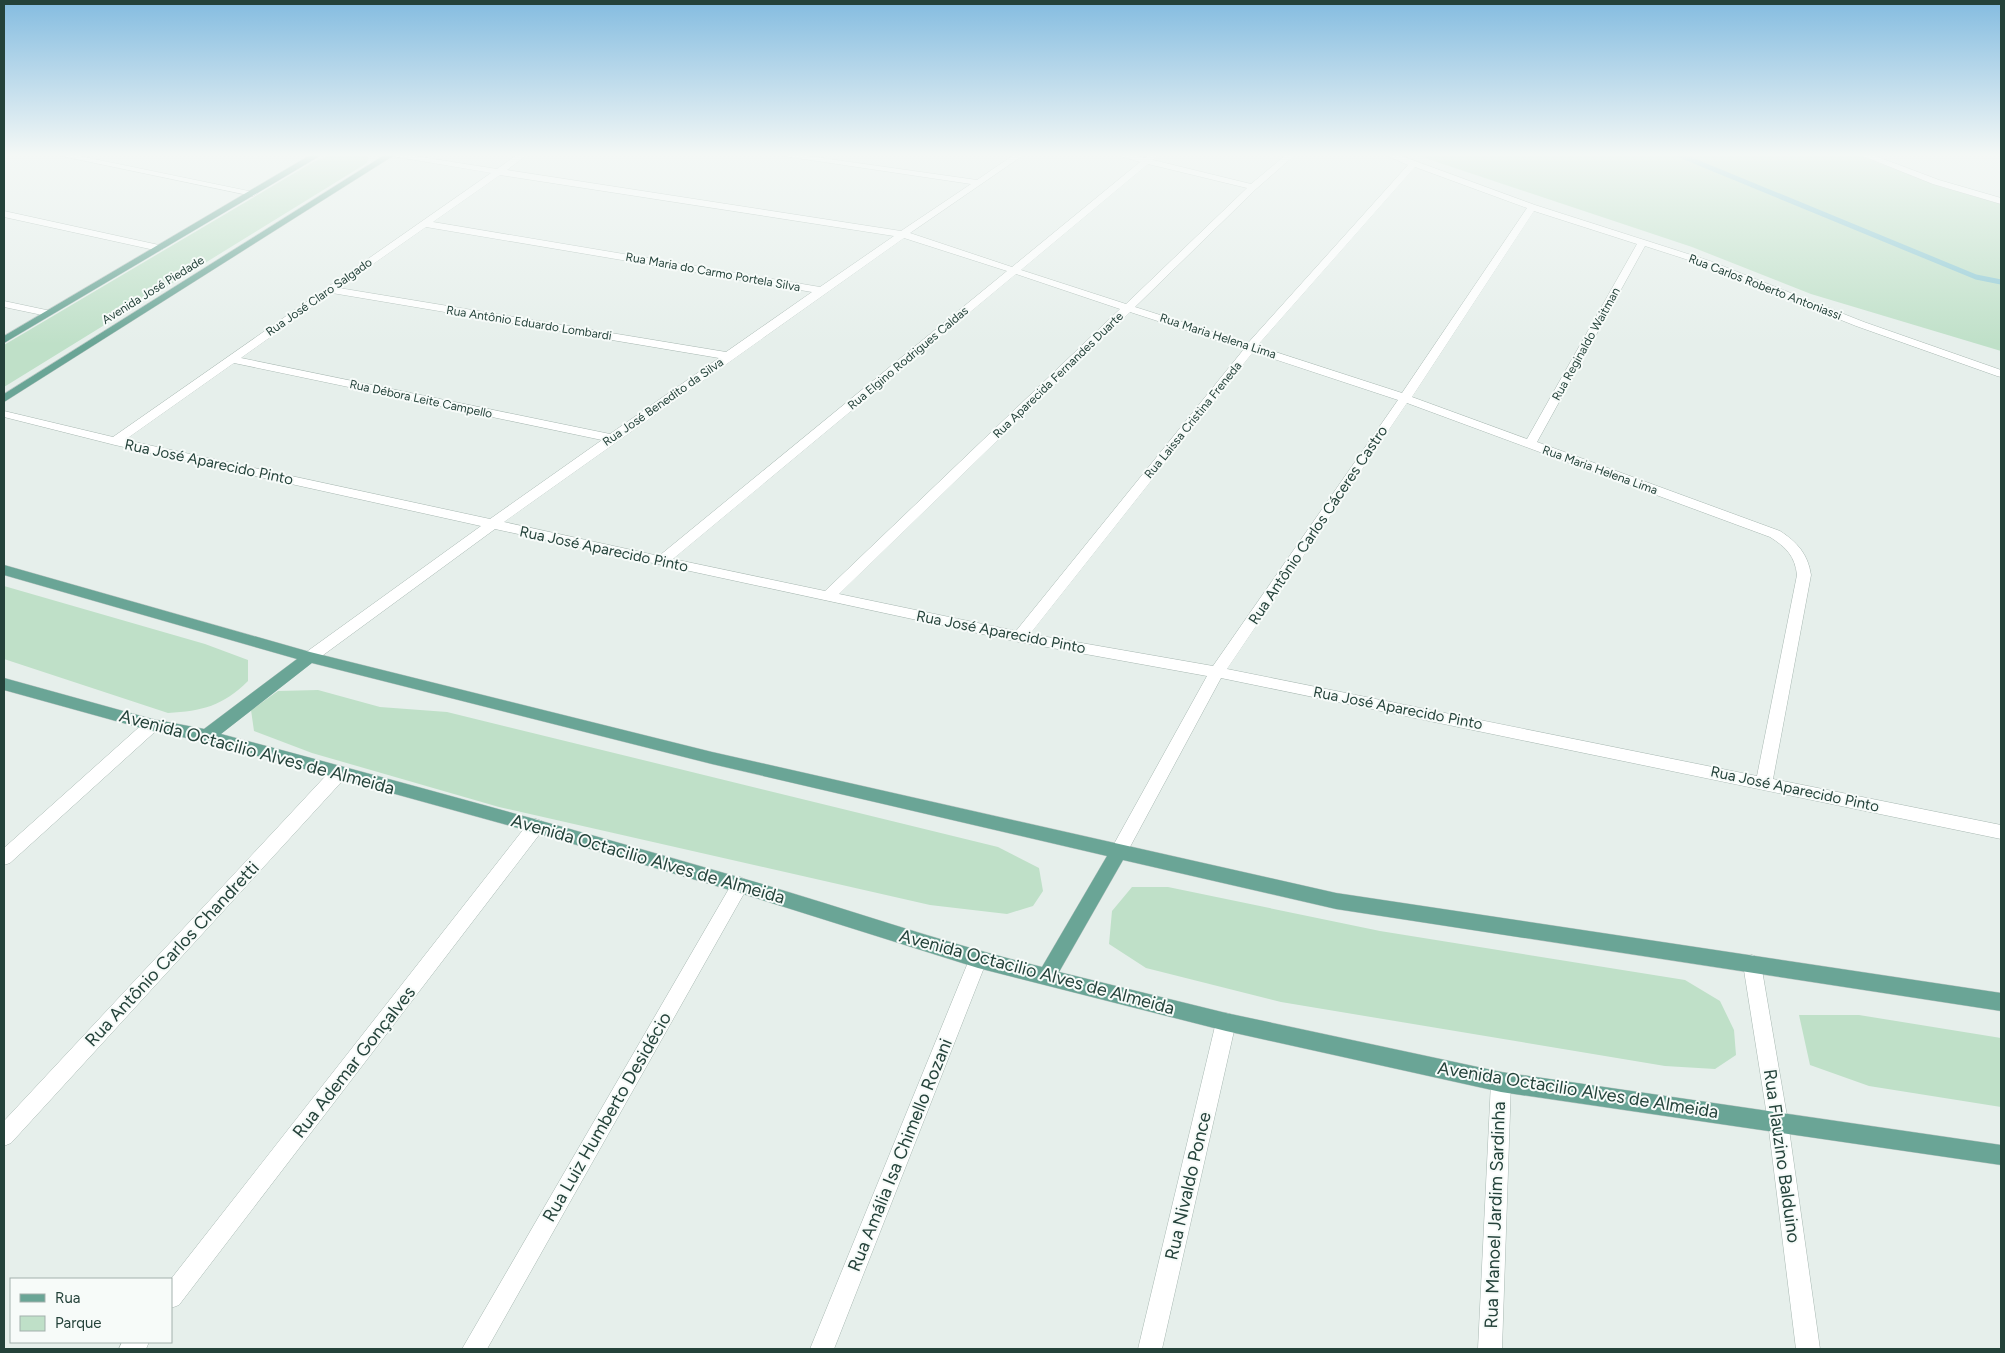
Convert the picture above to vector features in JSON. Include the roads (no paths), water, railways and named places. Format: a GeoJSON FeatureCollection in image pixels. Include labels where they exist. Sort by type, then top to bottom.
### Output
{"type":"FeatureCollection","features":[{"type":"Feature","properties":{"kind":"main road"},"geometry":{"type":"LineString","coordinates":[[4,340],[212,217]]}},
{"type":"Feature","properties":{"kind":"main road","name":"Avenida José Piedade"},"geometry":{"type":"LineString","coordinates":[[4,399],[291,217]]}},
{"type":"Feature","properties":{"kind":"main road"},"geometry":{"type":"LineString","coordinates":[[4,570],[310,657],[712,758],[1118,853],[1336,901],[2001,1002]]}},
{"type":"Feature","properties":{"kind":"main road"},"geometry":{"type":"LineString","coordinates":[[207,736],[310,657]]}},
{"type":"Feature","properties":{"kind":"main road","name":"Avenida Octacilio Alves de Almeida"},"geometry":{"type":"LineString","coordinates":[[4,684],[152,725],[207,736],[536,826],[740,885],[978,960],[1226,1022],[1501,1082],[2001,1155]]}},
{"type":"Feature","properties":{"kind":"main road"},"geometry":{"type":"LineString","coordinates":[[1046,977],[1118,853]]}},
{"type":"Feature","properties":{"kind":"street"},"geometry":{"type":"LineString","coordinates":[[18,217],[159,248]]}},
{"type":"Feature","properties":{"kind":"street","name":"Rua José Claro Salgado"},"geometry":{"type":"LineString","coordinates":[[115,441],[435,217]]}},
{"type":"Feature","properties":{"kind":"street","name":"Rua Maria Helena Lima"},"geometry":{"type":"LineString","coordinates":[[794,217],[902,234],[1012,272],[1128,307],[1405,398],[1775,534],[1792,545],[1803,561],[1804,575],[1764,782]]}},
{"type":"Feature","properties":{"kind":"street","name":"Rua José Benedito da Silva"},"geometry":{"type":"LineString","coordinates":[[310,657],[490,524],[927,217]]}},
{"type":"Feature","properties":{"kind":"street","name":"Rua Elgino Rodrigues Caldas"},"geometry":{"type":"LineString","coordinates":[[662,561],[1079,217]]}},
{"type":"Feature","properties":{"kind":"street","name":"Rua Aparecida Fernandes Duarte"},"geometry":{"type":"LineString","coordinates":[[827,597],[1222,217]]}},
{"type":"Feature","properties":{"kind":"street","name":"Rua Laissa Cristina Freneda"},"geometry":{"type":"LineString","coordinates":[[1019,638],[1251,347],[1366,217]]}},
{"type":"Feature","properties":{"kind":"street","name":"Rua Antônio Carlos Cáceres Castro"},"geometry":{"type":"LineString","coordinates":[[1118,853],[1217,672],[1405,398],[1525,217]]}},
{"type":"Feature","properties":{"kind":"street","name":"Rua Carlos Roberto Antoniassi"},"geometry":{"type":"LineString","coordinates":[[1563,217],[1707,263],[1860,324],[2001,374]]}},
{"type":"Feature","properties":{"kind":"street","name":"Rua Maria do Carmo Portela Silva"},"geometry":{"type":"LineString","coordinates":[[425,224],[824,291]]}},
{"type":"Feature","properties":{"kind":"street","name":"Rua Reginaldo Waitman"},"geometry":{"type":"LineString","coordinates":[[1530,445],[1642,243]]}},
{"type":"Feature","properties":{"kind":"street","name":"Rua Antônio Eduardo Lombardi"},"geometry":{"type":"LineString","coordinates":[[330,290],[729,356]]}},
{"type":"Feature","properties":{"kind":"street"},"geometry":{"type":"LineString","coordinates":[[4,304],[47,313]]}},
{"type":"Feature","properties":{"kind":"street","name":"Rua Débora Leite Campello"},"geometry":{"type":"LineString","coordinates":[[231,359],[611,438]]}},
{"type":"Feature","properties":{"kind":"street","name":"Rua José Aparecido Pinto"},"geometry":{"type":"LineString","coordinates":[[4,414],[115,441],[490,524],[1019,638],[1217,672],[1764,782],[2001,832]]}},
{"type":"Feature","properties":{"kind":"street"},"geometry":{"type":"LineString","coordinates":[[4,858],[152,725]]}},
{"type":"Feature","properties":{"kind":"street","name":"Rua Antônio Carlos Chandretti"},"geometry":{"type":"LineString","coordinates":[[4,1136],[340,773]]}},
{"type":"Feature","properties":{"kind":"street","name":"Rua Ademar Gonçalves"},"geometry":{"type":"LineString","coordinates":[[172,1296],[536,826]]}},
{"type":"Feature","properties":{"kind":"street","name":"Rua Luiz Humberto Desidécio"},"geometry":{"type":"LineString","coordinates":[[474,1349],[740,885]]}},
{"type":"Feature","properties":{"kind":"street","name":"Rua Amália Isa Chimello Rozani"},"geometry":{"type":"LineString","coordinates":[[822,1349],[978,960]]}},
{"type":"Feature","properties":{"kind":"street","name":"Rua Flauzino Balduino"},"geometry":{"type":"LineString","coordinates":[[1752,964],[1778,1122],[1808,1349]]}},
{"type":"Feature","properties":{"kind":"street","name":"Rua Nivaldo Ponce"},"geometry":{"type":"LineString","coordinates":[[1150,1349],[1226,1022]]}},
{"type":"Feature","properties":{"kind":"street","name":"Rua Manoel Jardim Sardinha"},"geometry":{"type":"LineString","coordinates":[[1490,1349],[1501,1082]]}},
{"type":"Feature","properties":{"kind":"waterway"},"geometry":{"type":"LineString","coordinates":[[1830,217],[1976,277],[2001,282]]}}]}
